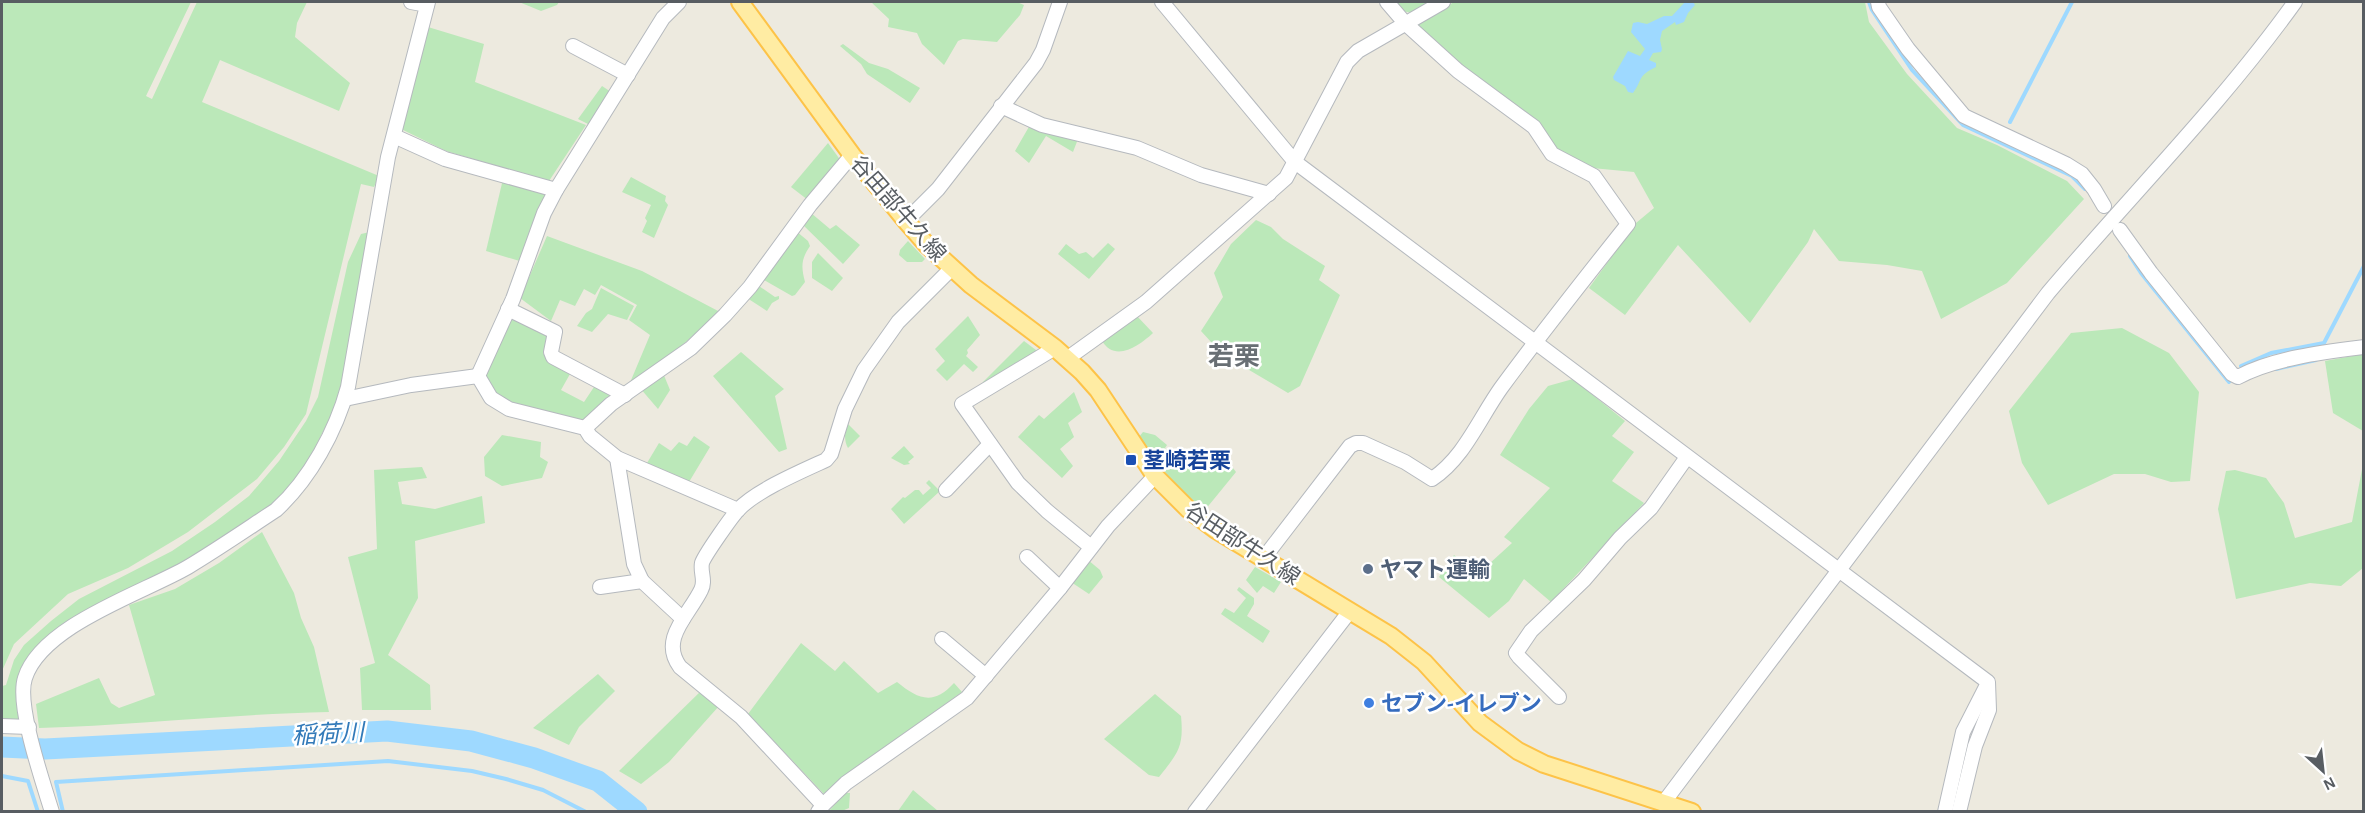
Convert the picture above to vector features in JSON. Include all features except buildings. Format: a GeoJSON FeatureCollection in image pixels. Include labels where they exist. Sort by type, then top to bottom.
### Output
{"type":"FeatureCollection","features":[{"type":"Feature","properties":{"kind":"main road","name":"谷田部牛久線"},"geometry":{"type":"LineString","coordinates":[[740,2],[852,155],[906,221],[952,268],[994,304],[1061,353],[1098,390],[1155,476],[1188,509],[1216,530],[1350,610],[1412,651],[1480,723],[1518,751],[1544,764],[1692,812]]}},
{"type":"Feature","properties":{"kind":"street"},"geometry":{"type":"LineString","coordinates":[[52,812],[30,732],[24,697],[25,678],[32,663],[49,644],[75,624],[186,568],[276,510],[288,499],[308,473],[345,399],[368,281],[388,157],[427,3],[411,2]]}},
{"type":"Feature","properties":{"kind":"street"},"geometry":{"type":"LineString","coordinates":[[478,376],[528,260],[544,213],[556,190],[663,18],[679,2]]}},
{"type":"Feature","properties":{"kind":"street"},"geometry":{"type":"LineString","coordinates":[[906,221],[938,189],[1036,63],[1047,42],[1060,2]]}},
{"type":"Feature","properties":{"kind":"street"},"geometry":{"type":"LineString","coordinates":[[1162,2],[1295,162],[1988,682]]}},
{"type":"Feature","properties":{"kind":"street"},"geometry":{"type":"LineString","coordinates":[[1263,559],[1350,446],[1356,443],[1363,443],[1405,462],[1432,479],[1439,475],[1462,450],[1500,390],[1628,224],[1594,176],[1552,154],[1534,127],[1458,70],[1405,23],[1387,2]]}},
{"type":"Feature","properties":{"kind":"street"},"geometry":{"type":"LineString","coordinates":[[1090,547],[1018,483],[962,404],[1061,353],[1146,302],[1286,178],[1347,62],[1358,51],[1443,2]]}},
{"type":"Feature","properties":{"kind":"street"},"geometry":{"type":"LineString","coordinates":[[1878,2],[1879,7],[1908,49],[1964,116],[2066,164],[2082,174],[2104,206]]}},
{"type":"Feature","properties":{"kind":"street"},"geometry":{"type":"LineString","coordinates":[[1664,802],[2048,293],[2095,237],[2191,131],[2295,2]]}},
{"type":"Feature","properties":{"kind":"street"},"geometry":{"type":"LineString","coordinates":[[573,46],[628,75]]}},
{"type":"Feature","properties":{"kind":"street"},"geometry":{"type":"LineString","coordinates":[[1001,106],[1042,125],[1137,148],[1201,175],[1269,194]]}},
{"type":"Feature","properties":{"kind":"street"},"geometry":{"type":"LineString","coordinates":[[394,136],[445,159],[556,190]]}},
{"type":"Feature","properties":{"kind":"street"},"geometry":{"type":"LineString","coordinates":[[585,428],[625,394],[679,358],[725,315],[750,287],[810,205],[852,155]]}},
{"type":"Feature","properties":{"kind":"street"},"geometry":{"type":"LineString","coordinates":[[2120,230],[2151,273],[2232,374],[2238,377],[2262,367],[2327,352],[2364,347]]}},
{"type":"Feature","properties":{"kind":"street"},"geometry":{"type":"LineString","coordinates":[[952,268],[898,322],[864,370],[845,409],[831,454],[826,460],[755,497],[738,510],[702,563],[703,588],[683,619],[672,646],[675,660],[680,667],[741,717],[820,808],[846,783],[967,698],[1060,588],[1090,547],[1155,476]]}},
{"type":"Feature","properties":{"kind":"street"},"geometry":{"type":"LineString","coordinates":[[508,309],[555,332],[551,352],[553,357],[625,394]]}},
{"type":"Feature","properties":{"kind":"street"},"geometry":{"type":"LineString","coordinates":[[345,399],[434,381],[478,376]]}},
{"type":"Feature","properties":{"kind":"street"},"geometry":{"type":"LineString","coordinates":[[478,376],[491,398],[509,409],[585,428],[590,436],[617,458],[738,510]]}},
{"type":"Feature","properties":{"kind":"street"},"geometry":{"type":"LineString","coordinates":[[946,490],[990,444]]}},
{"type":"Feature","properties":{"kind":"street"},"geometry":{"type":"LineString","coordinates":[[617,458],[634,564],[642,580],[683,619]]}},
{"type":"Feature","properties":{"kind":"street"},"geometry":{"type":"LineString","coordinates":[[1559,697],[1519,657],[1516,653],[1519,647],[1531,631],[1584,580],[1620,538],[1651,508],[1687,458]]}},
{"type":"Feature","properties":{"kind":"street"},"geometry":{"type":"LineString","coordinates":[[1027,557],[1060,588]]}},
{"type":"Feature","properties":{"kind":"street"},"geometry":{"type":"LineString","coordinates":[[600,587],[642,580]]}},
{"type":"Feature","properties":{"kind":"street"},"geometry":{"type":"LineString","coordinates":[[1195,812],[1350,610]]}},
{"type":"Feature","properties":{"kind":"street"},"geometry":{"type":"LineString","coordinates":[[942,639],[986,676]]}},
{"type":"Feature","properties":{"kind":"street"},"geometry":{"type":"LineString","coordinates":[[1945,812],[1963,732],[1988,682]]}},
{"type":"Feature","properties":{"kind":"street"},"geometry":{"type":"LineString","coordinates":[[1959,812],[1975,746],[1989,710],[1988,682]]}},
{"type":"Feature","properties":{"kind":"street"},"geometry":{"type":"LineString","coordinates":[[2,726],[30,732]]}},
{"type":"Feature","properties":{"kind":"green space"},"geometry":{"type":"Polygon","coordinates":[[[2,2],[191,2],[146,96],[152,99],[197,2],[307,2],[297,23],[295,37],[350,83],[339,111],[220,60],[202,102],[379,176],[374,187],[361,184],[306,414],[284,447],[257,479],[188,532],[128,568],[68,594],[14,644],[2,671],[2,2]]]}},
{"type":"Feature","properties":{"kind":"green space"},"geometry":{"type":"Polygon","coordinates":[[[519,2],[559,2],[541,11],[519,2]]]}},
{"type":"Feature","properties":{"kind":"green space"},"geometry":{"type":"Polygon","coordinates":[[[871,2],[1017,2],[1024,5],[1020,15],[997,42],[963,39],[958,41],[944,65],[922,44],[917,33],[888,27],[889,19],[871,2]]]}},
{"type":"Feature","properties":{"kind":"green space"},"geometry":{"type":"Polygon","coordinates":[[[1394,2],[1430,2],[1412,13],[1402,11],[1394,2]]]}},
{"type":"Feature","properties":{"kind":"green space"},"geometry":{"type":"Polygon","coordinates":[[[1454,2],[1865,2],[1869,22],[1907,74],[1957,128],[1997,145],[2067,181],[2084,199],[2007,283],[1941,319],[1922,271],[1839,261],[1814,229],[1808,242],[1750,323],[1678,245],[1625,315],[1589,288],[1636,223],[1654,208],[1634,172],[1592,168],[1553,148],[1413,25],[1454,2]]]}},
{"type":"Feature","properties":{"kind":"green space"},"geometry":{"type":"Polygon","coordinates":[[[428,27],[484,44],[475,82],[586,125],[549,181],[446,151],[401,129],[428,27]]]}},
{"type":"Feature","properties":{"kind":"green space"},"geometry":{"type":"Polygon","coordinates":[[[843,44],[869,63],[888,69],[920,88],[910,103],[867,74],[861,64],[840,46],[843,44]]]}},
{"type":"Feature","properties":{"kind":"green space"},"geometry":{"type":"Polygon","coordinates":[[[602,86],[611,92],[590,125],[578,119],[602,86]]]}},
{"type":"Feature","properties":{"kind":"green space"},"geometry":{"type":"Polygon","coordinates":[[[1030,125],[1078,139],[1073,152],[1046,136],[1029,163],[1015,151],[1030,125]]]}},
{"type":"Feature","properties":{"kind":"green space"},"geometry":{"type":"Polygon","coordinates":[[[828,143],[841,161],[808,200],[791,187],[828,143]]]}},
{"type":"Feature","properties":{"kind":"green space"},"geometry":{"type":"Polygon","coordinates":[[[631,177],[666,196],[665,201],[668,205],[654,238],[642,232],[651,205],[622,192],[631,177]]]}},
{"type":"Feature","properties":{"kind":"green space"},"geometry":{"type":"Polygon","coordinates":[[[503,179],[549,192],[523,262],[486,251],[503,179]]]}},
{"type":"Feature","properties":{"kind":"green space"},"geometry":{"type":"Polygon","coordinates":[[[811,213],[830,229],[836,225],[860,245],[843,264],[802,224],[811,213]]]}},
{"type":"Feature","properties":{"kind":"green space"},"geometry":{"type":"Polygon","coordinates":[[[1256,220],[1271,227],[1283,239],[1325,266],[1319,280],[1340,295],[1300,386],[1288,393],[1222,354],[1201,331],[1223,297],[1214,273],[1231,244],[1256,220]]]}},
{"type":"Feature","properties":{"kind":"green space"},"geometry":{"type":"Polygon","coordinates":[[[796,231],[808,241],[810,246],[803,263],[805,282],[792,296],[764,280],[796,231]]]}},
{"type":"Feature","properties":{"kind":"green space"},"geometry":{"type":"Polygon","coordinates":[[[370,232],[339,400],[303,471],[275,503],[186,562],[54,633],[38,646],[28,660],[22,719],[19,722],[2,721],[2,686],[6,685],[14,660],[24,645],[79,599],[172,551],[215,522],[249,496],[279,461],[306,421],[318,397],[348,262],[361,234],[370,232]]]}},
{"type":"Feature","properties":{"kind":"green space"},"geometry":{"type":"Polygon","coordinates":[[[547,236],[642,271],[720,312],[672,354],[629,385],[650,335],[629,320],[637,305],[601,285],[595,295],[584,289],[575,306],[560,300],[551,321],[520,298],[547,236]]]}},
{"type":"Feature","properties":{"kind":"green space"},"geometry":{"type":"Polygon","coordinates":[[[908,241],[925,259],[922,262],[907,262],[899,255],[900,250],[908,241]]]}},
{"type":"Feature","properties":{"kind":"green space"},"geometry":{"type":"Polygon","coordinates":[[[1108,243],[1115,249],[1089,279],[1058,254],[1066,244],[1079,254],[1086,252],[1093,258],[1108,243]]]}},
{"type":"Feature","properties":{"kind":"green space"},"geometry":{"type":"Polygon","coordinates":[[[818,253],[843,278],[832,291],[812,278],[812,262],[818,253]]]}},
{"type":"Feature","properties":{"kind":"green space"},"geometry":{"type":"Polygon","coordinates":[[[759,286],[775,297],[779,296],[779,299],[772,303],[767,311],[747,298],[759,286]]]}},
{"type":"Feature","properties":{"kind":"green space"},"geometry":{"type":"Polygon","coordinates":[[[601,288],[634,306],[627,320],[608,314],[592,332],[577,326],[586,313],[592,309],[601,288]]]}},
{"type":"Feature","properties":{"kind":"green space"},"geometry":{"type":"Polygon","coordinates":[[[1135,314],[1153,333],[1141,343],[1127,350],[1119,352],[1106,346],[1101,339],[1135,314]]]}},
{"type":"Feature","properties":{"kind":"green space"},"geometry":{"type":"Polygon","coordinates":[[[517,316],[551,334],[543,353],[570,374],[561,390],[584,402],[594,387],[616,395],[584,423],[520,407],[493,393],[484,376],[508,319],[514,320],[517,316]]]}},
{"type":"Feature","properties":{"kind":"green space"},"geometry":{"type":"Polygon","coordinates":[[[968,316],[980,335],[967,350],[966,356],[978,367],[973,372],[964,364],[947,381],[936,370],[945,361],[935,349],[968,316]]]}},
{"type":"Feature","properties":{"kind":"green space"},"geometry":{"type":"Polygon","coordinates":[[[2122,328],[2169,353],[2199,392],[2190,481],[2171,482],[2145,474],[2114,474],[2048,505],[2022,463],[2009,411],[2071,333],[2122,328]]]}},
{"type":"Feature","properties":{"kind":"green space"},"geometry":{"type":"Polygon","coordinates":[[[1024,341],[1040,353],[981,387],[983,382],[1024,341]]]}},
{"type":"Feature","properties":{"kind":"green space"},"geometry":{"type":"Polygon","coordinates":[[[741,352],[784,389],[775,396],[787,449],[779,452],[713,376],[741,352]]]}},
{"type":"Feature","properties":{"kind":"green space"},"geometry":{"type":"Polygon","coordinates":[[[2363,354],[2363,431],[2333,413],[2325,361],[2363,354]]]}},
{"type":"Feature","properties":{"kind":"green space"},"geometry":{"type":"Polygon","coordinates":[[[663,373],[670,390],[658,409],[640,388],[663,373]]]}},
{"type":"Feature","properties":{"kind":"green space"},"geometry":{"type":"Polygon","coordinates":[[[1573,379],[1625,421],[1612,436],[1634,452],[1612,481],[1644,503],[1551,602],[1524,579],[1509,601],[1489,618],[1439,577],[1454,555],[1478,574],[1512,543],[1504,537],[1550,488],[1500,455],[1529,409],[1548,386],[1573,379]]]}},
{"type":"Feature","properties":{"kind":"green space"},"geometry":{"type":"Polygon","coordinates":[[[1074,392],[1082,412],[1068,423],[1074,437],[1060,449],[1073,466],[1062,478],[1018,437],[1039,415],[1044,419],[1074,392]]]}},
{"type":"Feature","properties":{"kind":"green space"},"geometry":{"type":"Polygon","coordinates":[[[848,424],[860,436],[848,448],[845,436],[848,424]]]}},
{"type":"Feature","properties":{"kind":"green space"},"geometry":{"type":"Polygon","coordinates":[[[1143,432],[1155,435],[1167,445],[1165,448],[1179,466],[1191,454],[1200,464],[1213,454],[1216,459],[1223,455],[1236,472],[1205,510],[1177,486],[1153,458],[1138,438],[1143,432]]]}},
{"type":"Feature","properties":{"kind":"green space"},"geometry":{"type":"Polygon","coordinates":[[[502,435],[541,442],[540,457],[548,462],[542,478],[502,486],[485,476],[484,457],[502,435]]]}},
{"type":"Feature","properties":{"kind":"green space"},"geometry":{"type":"Polygon","coordinates":[[[694,436],[710,447],[689,482],[647,463],[659,443],[671,451],[679,442],[687,446],[694,436]]]}},
{"type":"Feature","properties":{"kind":"green space"},"geometry":{"type":"Polygon","coordinates":[[[904,446],[914,457],[908,462],[910,464],[904,465],[891,458],[904,446]]]}},
{"type":"Feature","properties":{"kind":"green space"},"geometry":{"type":"Polygon","coordinates":[[[2363,464],[2363,568],[2341,586],[2310,583],[2236,599],[2218,509],[2226,471],[2235,470],[2266,478],[2284,503],[2295,538],[2352,522],[2363,464]]]}},
{"type":"Feature","properties":{"kind":"green space"},"geometry":{"type":"Polygon","coordinates":[[[422,467],[427,478],[398,482],[402,504],[435,509],[482,496],[485,523],[415,541],[418,598],[388,655],[430,685],[431,710],[362,710],[360,668],[375,663],[348,557],[377,549],[374,470],[422,467]]]}},
{"type":"Feature","properties":{"kind":"green space"},"geometry":{"type":"Polygon","coordinates":[[[929,480],[940,491],[904,524],[891,509],[903,497],[905,498],[915,490],[919,490],[923,495],[931,488],[926,483],[929,480]]]}},
{"type":"Feature","properties":{"kind":"green space"},"geometry":{"type":"Polygon","coordinates":[[[262,532],[294,593],[301,618],[314,647],[329,712],[39,728],[36,704],[99,678],[111,703],[119,708],[155,695],[129,605],[175,589],[219,563],[262,532]]]}},
{"type":"Feature","properties":{"kind":"green space"},"geometry":{"type":"Polygon","coordinates":[[[1088,560],[1100,570],[1103,577],[1089,594],[1071,582],[1088,560]]]}},
{"type":"Feature","properties":{"kind":"green space"},"geometry":{"type":"Polygon","coordinates":[[[1255,567],[1281,582],[1274,593],[1263,586],[1257,593],[1246,580],[1255,567]]]}},
{"type":"Feature","properties":{"kind":"green space"},"geometry":{"type":"Polygon","coordinates":[[[1239,587],[1254,598],[1254,604],[1247,616],[1270,631],[1263,643],[1221,614],[1225,608],[1234,613],[1246,598],[1237,590],[1239,587]]]}},
{"type":"Feature","properties":{"kind":"green space"},"geometry":{"type":"Polygon","coordinates":[[[801,643],[835,671],[844,661],[878,693],[897,682],[912,693],[926,698],[939,695],[954,683],[962,692],[853,770],[825,795],[748,714],[801,643]]]}},
{"type":"Feature","properties":{"kind":"green space"},"geometry":{"type":"Polygon","coordinates":[[[598,674],[615,691],[579,727],[569,745],[533,728],[598,674]]]}},
{"type":"Feature","properties":{"kind":"green space"},"geometry":{"type":"Polygon","coordinates":[[[702,690],[719,706],[669,762],[641,784],[619,771],[702,690]]]}},
{"type":"Feature","properties":{"kind":"green space"},"geometry":{"type":"Polygon","coordinates":[[[1155,694],[1181,716],[1182,727],[1178,749],[1159,777],[1149,775],[1104,739],[1155,694]]]}},
{"type":"Feature","properties":{"kind":"green space"},"geometry":{"type":"Polygon","coordinates":[[[913,790],[938,811],[898,811],[913,790]]]}},
{"type":"Feature","properties":{"kind":"green space"},"geometry":{"type":"Polygon","coordinates":[[[845,793],[850,793],[849,808],[828,812],[845,793]]]}},
{"type":"Feature","properties":{"kind":"water"},"geometry":{"type":"Polygon","coordinates":[[[1685,2],[1693,2],[1695,5],[1684,22],[1676,25],[1675,22],[1662,31],[1661,52],[1653,53],[1649,60],[1656,63],[1656,67],[1643,76],[1633,93],[1628,92],[1625,86],[1613,77],[1628,51],[1640,56],[1645,49],[1631,32],[1633,23],[1647,24],[1664,16],[1672,16],[1685,2]]]}},
{"type":"Feature","properties":{"kind":"waterway"},"geometry":{"type":"LineString","coordinates":[[1869,2],[1912,70],[1963,125],[2072,176],[2085,189]]}},
{"type":"Feature","properties":{"kind":"waterway"},"geometry":{"type":"LineString","coordinates":[[2010,122],[2072,2]]}},
{"type":"Feature","properties":{"kind":"waterway"},"geometry":{"type":"LineString","coordinates":[[2130,256],[2141,273],[2229,382]]}},
{"type":"Feature","properties":{"kind":"waterway"},"geometry":{"type":"LineString","coordinates":[[2241,366],[2271,353],[2324,343],[2364,266]]}},
{"type":"Feature","properties":{"kind":"waterway"},"geometry":{"type":"LineString","coordinates":[[2276,369],[2316,360]]}},
{"type":"Feature","properties":{"kind":"waterway","name":"稲荷川"},"geometry":{"type":"LineString","coordinates":[[2,747],[45,749],[387,731],[471,741],[534,758],[598,781],[637,812]]}},
{"type":"Feature","properties":{"kind":"waterway"},"geometry":{"type":"LineString","coordinates":[[63,812],[56,782],[388,761],[472,771],[506,779],[543,790],[586,812]]}},
{"type":"Feature","properties":{"kind":"waterway"},"geometry":{"type":"LineString","coordinates":[[2,776],[28,781],[38,812]]}},
{"type":"Feature","properties":{"kind":"place","name":"茎崎若栗"},"geometry":{"type":"Point","coordinates":[1131,460]}},
{"type":"Feature","properties":{"kind":"place","name":"ヤマト運輸"},"geometry":{"type":"Point","coordinates":[1368,569]}},
{"type":"Feature","properties":{"kind":"place","name":"セブン-イレブン"},"geometry":{"type":"Point","coordinates":[1369,703]}},
{"type":"Feature","properties":{"kind":"district","name":"若栗"},"geometry":{"type":"Point","coordinates":[1234,356]}}]}
